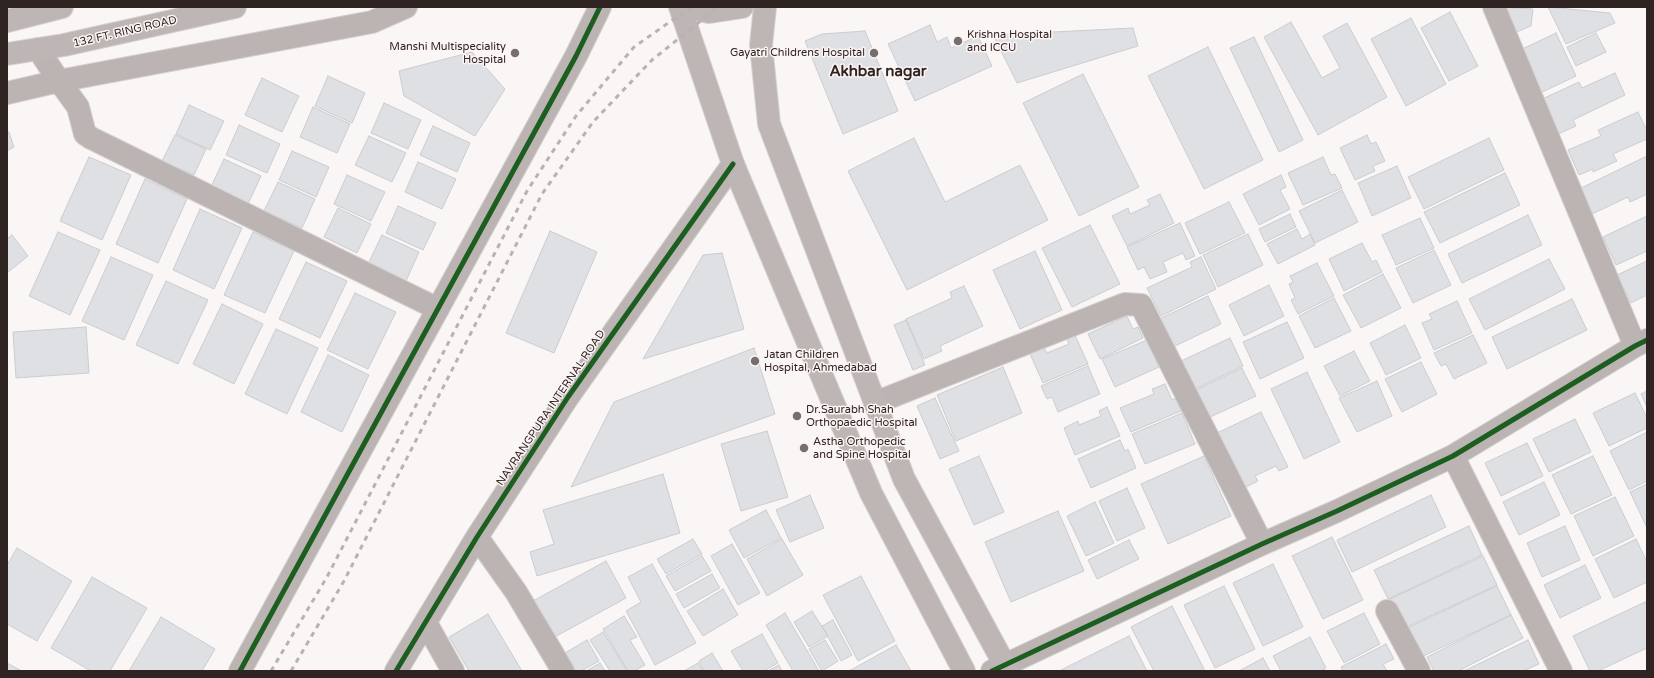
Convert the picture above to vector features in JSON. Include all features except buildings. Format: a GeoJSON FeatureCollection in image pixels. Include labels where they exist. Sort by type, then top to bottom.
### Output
{"type":"FeatureCollection","features":[{"type":"Feature","properties":{"kind":"main road"},"geometry":{"type":"LineString","coordinates":[[7,21],[62,7]]}},
{"type":"Feature","properties":{"kind":"main road","name":"132 FT. RING ROAD"},"geometry":{"type":"LineString","coordinates":[[7,54],[64,45],[235,7]]}},
{"type":"Feature","properties":{"kind":"main road"},"geometry":{"type":"LineString","coordinates":[[680,7],[733,164],[871,493],[964,671]]}},
{"type":"Feature","properties":{"kind":"main road"},"geometry":{"type":"LineString","coordinates":[[686,7],[709,12],[742,7]]}},
{"type":"Feature","properties":{"kind":"main road"},"geometry":{"type":"LineString","coordinates":[[765,7],[761,45],[769,124],[904,479],[1002,669]]}},
{"type":"Feature","properties":{"kind":"street"},"geometry":{"type":"LineString","coordinates":[[7,93],[58,81],[372,22],[406,7]]}},
{"type":"Feature","properties":{"kind":"street"},"geometry":{"type":"LineString","coordinates":[[240,671],[576,56],[600,7]]}},
{"type":"Feature","properties":{"kind":"street"},"geometry":{"type":"LineString","coordinates":[[1002,669],[1262,544],[1337,511],[1453,456],[1641,343],[1494,7]]}},
{"type":"Feature","properties":{"kind":"street"},"geometry":{"type":"LineString","coordinates":[[38,49],[58,81],[78,107],[85,134],[90,138],[438,309]]}},
{"type":"Feature","properties":{"kind":"street","name":"NAVRANGPURA INTERNAL ROAD"},"geometry":{"type":"LineString","coordinates":[[396,671],[477,537],[568,397],[733,164]]}},
{"type":"Feature","properties":{"kind":"street"},"geometry":{"type":"LineString","coordinates":[[875,403],[1125,304],[1141,305],[1262,544]]}},
{"type":"Feature","properties":{"kind":"street"},"geometry":{"type":"LineString","coordinates":[[1453,456],[1560,671]]}},
{"type":"Feature","properties":{"kind":"street"},"geometry":{"type":"LineString","coordinates":[[477,537],[516,592],[563,671]]}},
{"type":"Feature","properties":{"kind":"street"},"geometry":{"type":"LineString","coordinates":[[1387,611],[1419,671]]}},
{"type":"Feature","properties":{"kind":"street"},"geometry":{"type":"LineString","coordinates":[[426,623],[453,671]]}},
{"type":"Feature","properties":{"kind":"railway"},"geometry":{"type":"LineString","coordinates":[[271,671],[327,577],[527,191],[576,116],[634,47],[691,7]]}},
{"type":"Feature","properties":{"kind":"railway"},"geometry":{"type":"LineString","coordinates":[[291,671],[344,581],[542,194],[593,122],[652,60],[718,7]]}},
{"type":"Feature","properties":{"kind":"cycle path"},"geometry":{"type":"LineString","coordinates":[[240,671],[576,56],[600,7]]}},
{"type":"Feature","properties":{"kind":"cycle path"},"geometry":{"type":"LineString","coordinates":[[396,671],[477,537],[568,397],[733,164]]}},
{"type":"Feature","properties":{"kind":"cycle path"},"geometry":{"type":"LineString","coordinates":[[992,671],[1453,456],[1647,340]]}},
{"type":"Feature","properties":{"kind":"place","name":"Krishna Hospital and ICCU"},"geometry":{"type":"Point","coordinates":[958,41]}},
{"type":"Feature","properties":{"kind":"place","name":"Manshi Multispeciality Hospital"},"geometry":{"type":"Point","coordinates":[515,53]}},
{"type":"Feature","properties":{"kind":"place","name":"Gayatri Childrens Hospital"},"geometry":{"type":"Point","coordinates":[874,53]}},
{"type":"Feature","properties":{"kind":"place","name":"Jatan Children Hospital, Ahmedabad"},"geometry":{"type":"Point","coordinates":[755,361]}},
{"type":"Feature","properties":{"kind":"place","name":"Dr.Saurabh Shah Orthopaedic Hospital"},"geometry":{"type":"Point","coordinates":[797,416]}},
{"type":"Feature","properties":{"kind":"place","name":"Astha Orthopedic and Spine Hospital"},"geometry":{"type":"Point","coordinates":[804,448]}},
{"type":"Feature","properties":{"kind":"district","name":"Akhbar nagar"},"geometry":{"type":"Point","coordinates":[878,72]}}]}
